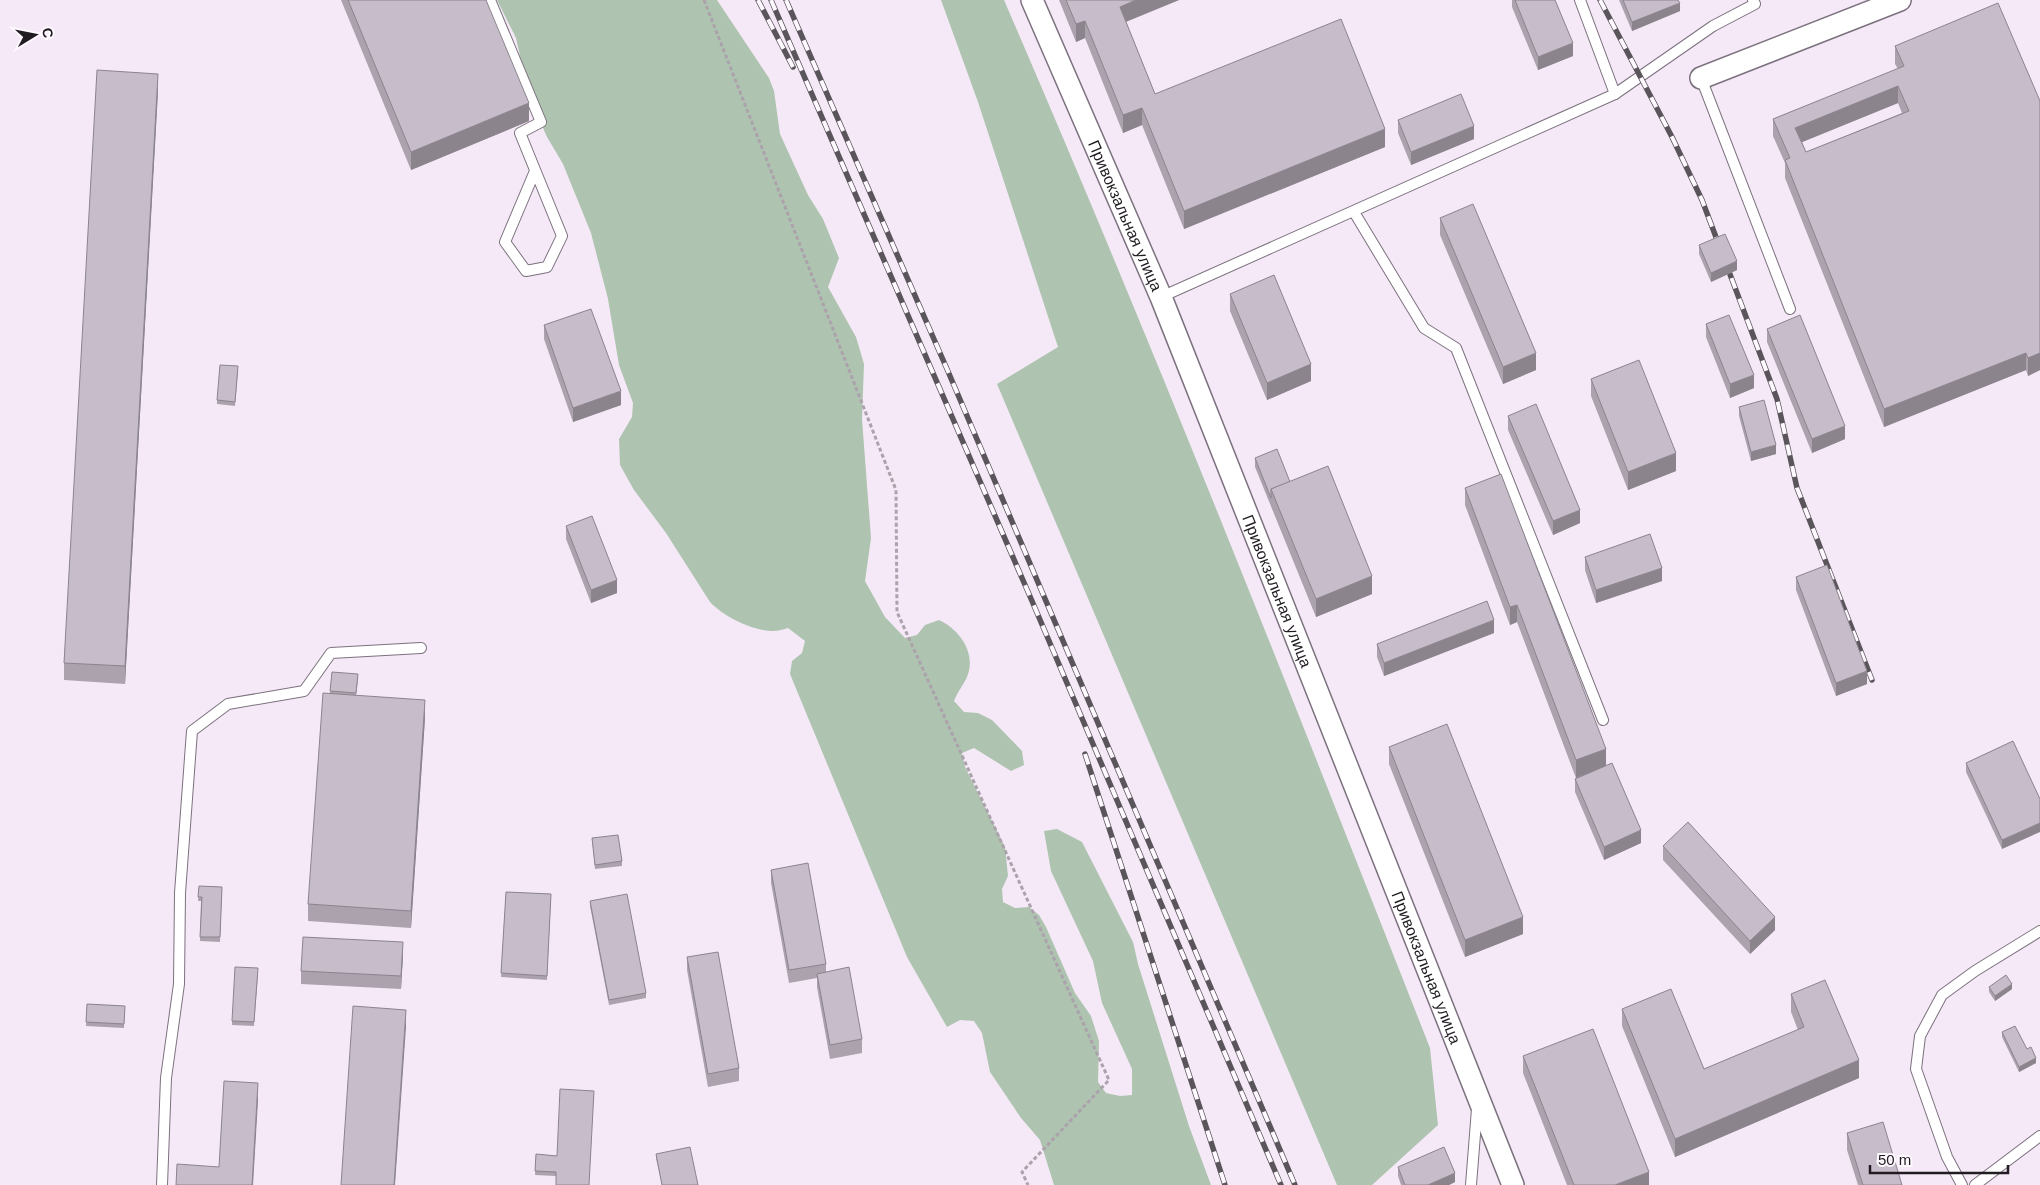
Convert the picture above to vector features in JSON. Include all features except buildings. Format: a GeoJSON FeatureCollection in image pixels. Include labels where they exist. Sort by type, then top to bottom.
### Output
{"type":"FeatureCollection","features":[{"type":"Feature","properties":{"kind":"street","name":"Привокзальная улица"},"geometry":{"type":"LineString","coordinates":[[1032,0],[1161,297],[1513,1185]]}},
{"type":"Feature","properties":{"kind":"street"},"geometry":{"type":"LineString","coordinates":[[1701,78],[1900,0]]}},
{"type":"Feature","properties":{"kind":"lane"},"geometry":{"type":"LineString","coordinates":[[490,0],[540,122],[520,133],[562,236],[547,266],[526,271],[505,242],[535,171]]}},
{"type":"Feature","properties":{"kind":"lane"},"geometry":{"type":"LineString","coordinates":[[1580,0],[1615,94]]}},
{"type":"Feature","properties":{"kind":"lane"},"geometry":{"type":"LineString","coordinates":[[1161,297],[1615,94],[1713,26],[1755,4],[1753,0]]}},
{"type":"Feature","properties":{"kind":"lane"},"geometry":{"type":"LineString","coordinates":[[1701,78],[1790,309]]}},
{"type":"Feature","properties":{"kind":"lane"},"geometry":{"type":"LineString","coordinates":[[1354,212],[1424,328],[1456,348],[1602,720]]}},
{"type":"Feature","properties":{"kind":"lane"},"geometry":{"type":"LineString","coordinates":[[162,1185],[166,1078],[180,984],[180,893],[192,731],[228,704],[304,691],[331,654],[421,648]]}},
{"type":"Feature","properties":{"kind":"lane"},"geometry":{"type":"LineString","coordinates":[[1962,1185],[1947,1157],[1916,1069],[1920,1036],[1942,995],[1975,971],[2040,931]]}},
{"type":"Feature","properties":{"kind":"lane"},"geometry":{"type":"LineString","coordinates":[[1471,1185],[1478,1096]]}},
{"type":"Feature","properties":{"kind":"lane"},"geometry":{"type":"LineString","coordinates":[[1975,1185],[2040,1136]]}},
{"type":"Feature","properties":{"kind":"path"},"geometry":{"type":"LineString","coordinates":[[704,0],[896,490],[897,612],[1109,1080],[1022,1172],[1028,1185]]}},
{"type":"Feature","properties":{"kind":"green space"},"geometry":{"type":"Polygon","coordinates":[[[497,0],[717,0],[769,78],[774,91],[780,134],[808,195],[823,219],[839,258],[828,287],[856,337],[864,364],[862,419],[871,538],[865,581],[885,617],[905,638],[917,635],[925,625],[939,620],[953,629],[964,643],[970,659],[967,677],[954,701],[964,712],[978,713],[992,720],[1022,751],[1024,765],[1011,771],[974,748],[962,753],[965,767],[1005,847],[1008,876],[1002,889],[1003,902],[1015,908],[1029,907],[1039,915],[1075,993],[1091,1016],[1099,1041],[1098,1082],[1106,1093],[1120,1096],[1132,1095],[1132,1069],[1102,1003],[1093,961],[1051,871],[1044,831],[1057,829],[1082,842],[1133,942],[1138,964],[1189,1126],[1211,1185],[1054,1185],[1040,1140],[1021,1118],[990,1072],[982,1033],[974,1021],[960,1020],[947,1027],[907,957],[790,674],[792,661],[802,653],[805,641],[788,628],[773,631],[757,629],[731,618],[716,608],[710,602],[666,533],[634,490],[620,465],[619,439],[632,417],[633,403],[619,365],[608,299],[591,233],[563,164],[547,137],[529,96],[516,38],[497,0]]]}},
{"type":"Feature","properties":{"kind":"green space"},"geometry":{"type":"Polygon","coordinates":[[[941,0],[1004,0],[1168,391],[1430,1048],[1438,1125],[1372,1185],[1337,1185],[997,384],[1058,347],[978,102],[941,0]]]}},
{"type":"Feature","properties":{"kind":"railway"},"geometry":{"type":"LineString","coordinates":[[758,0],[793,67]]}},
{"type":"Feature","properties":{"kind":"railway"},"geometry":{"type":"LineString","coordinates":[[771,0],[1032,601],[1281,1185]]}},
{"type":"Feature","properties":{"kind":"railway"},"geometry":{"type":"LineString","coordinates":[[786,0],[947,369],[1295,1185]]}},
{"type":"Feature","properties":{"kind":"railway"},"geometry":{"type":"LineString","coordinates":[[1600,0],[1672,137],[1702,200],[1777,399],[1797,488],[1872,680]]}},
{"type":"Feature","properties":{"kind":"railway"},"geometry":{"type":"LineString","coordinates":[[1085,754],[1225,1185]]}}]}
